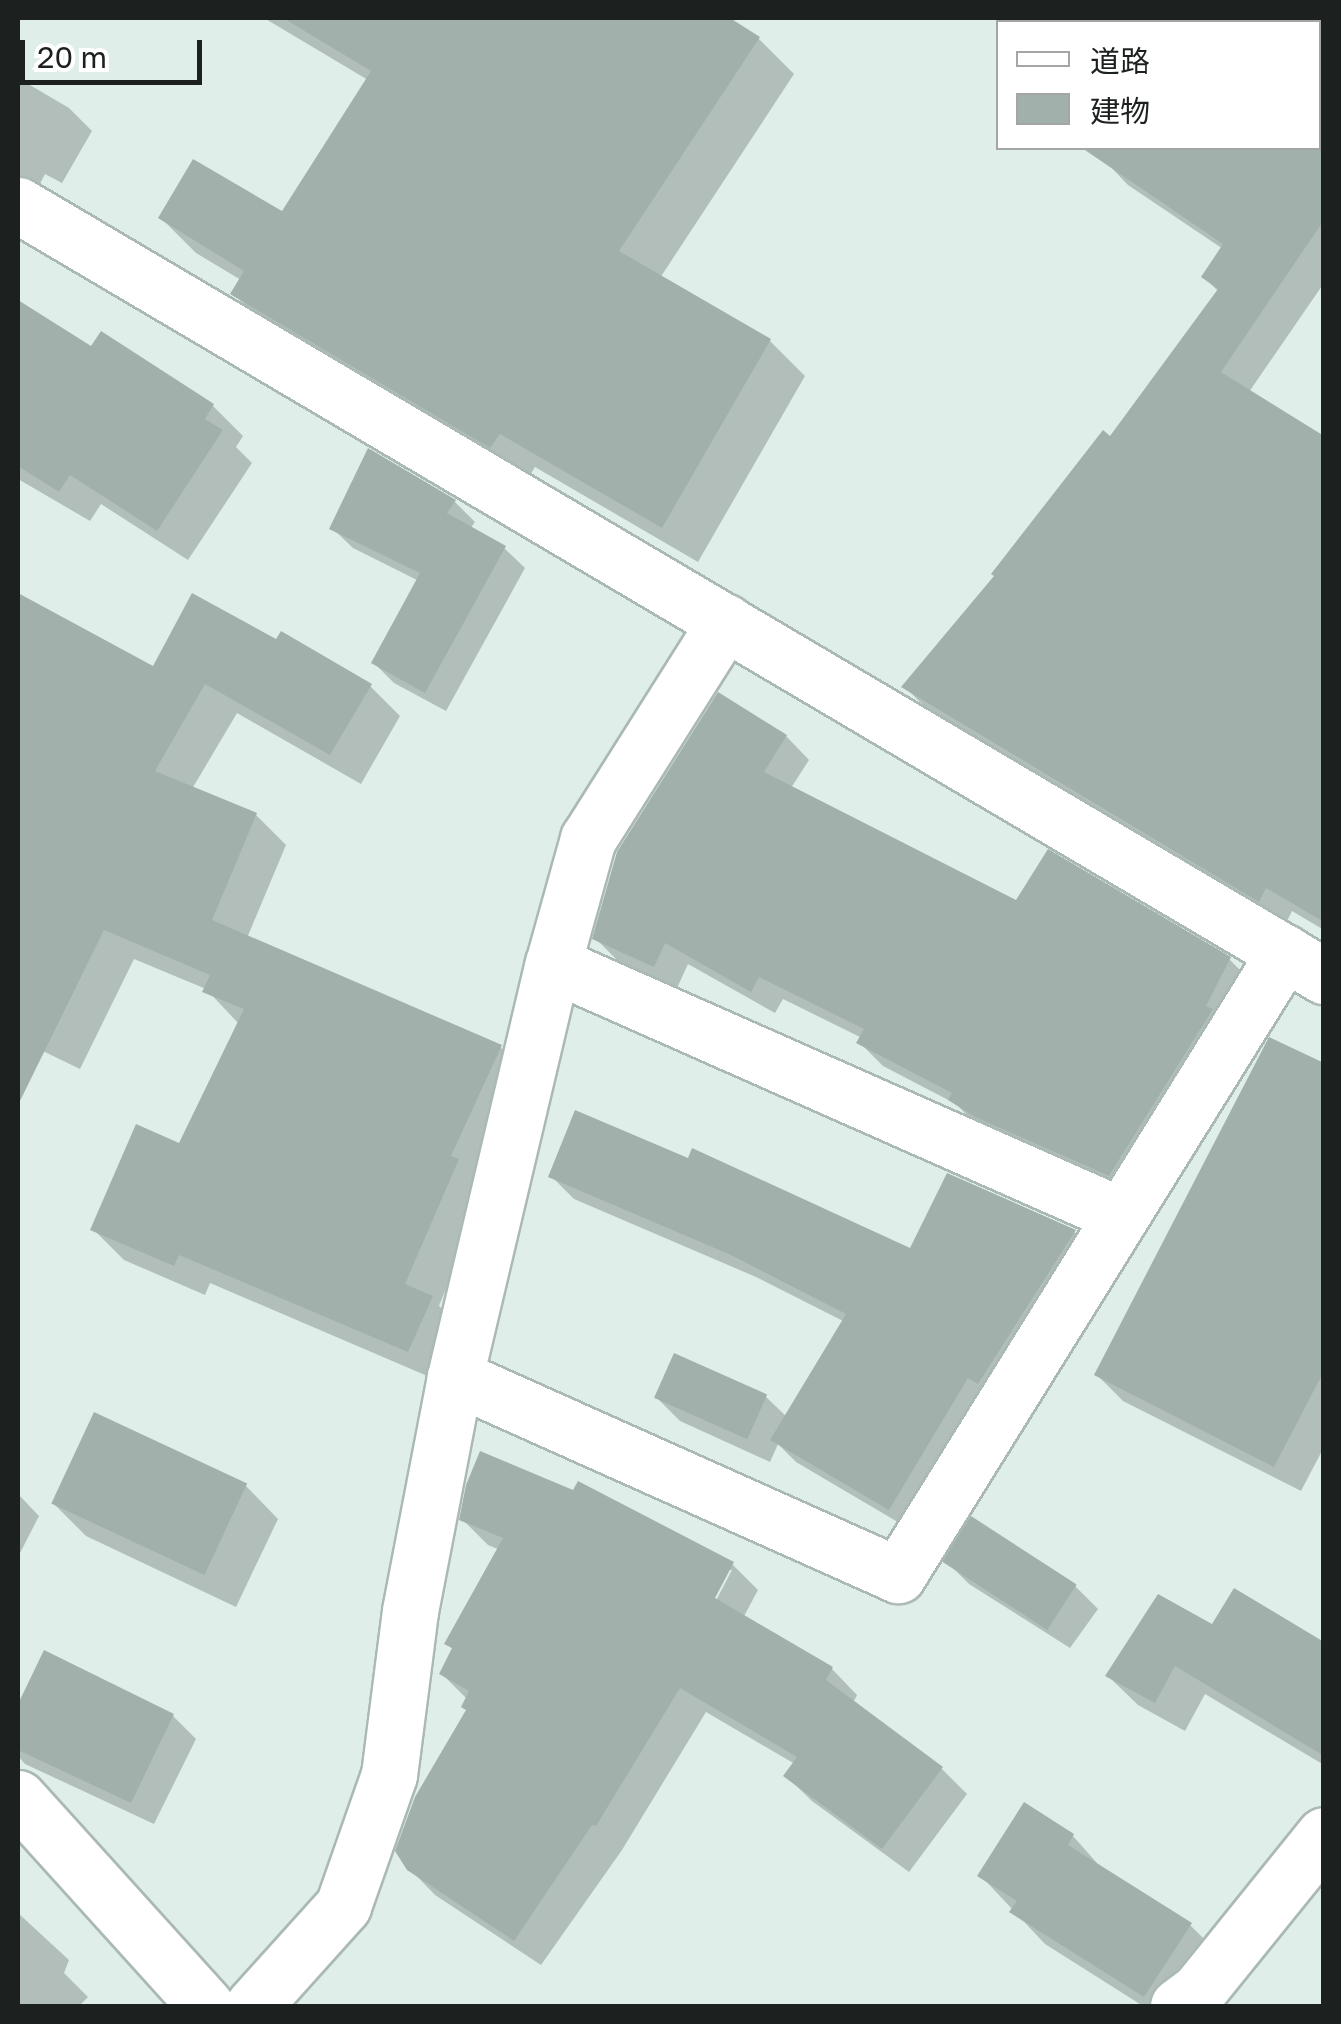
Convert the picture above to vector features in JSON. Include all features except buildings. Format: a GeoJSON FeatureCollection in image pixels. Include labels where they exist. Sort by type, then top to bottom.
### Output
{"type":"FeatureCollection","features":[{"type":"Feature","properties":{"kind":"street"},"geometry":{"type":"LineString","coordinates":[[18,205],[1304,964],[1120,1216],[898,1575],[455,1377]]}},
{"type":"Feature","properties":{"kind":"street"},"geometry":{"type":"LineString","coordinates":[[253,2006],[343,1906],[389,1775],[410,1611],[455,1377],[553,964],[588,839],[725,622]]}},
{"type":"Feature","properties":{"kind":"street"},"geometry":{"type":"LineString","coordinates":[[553,964],[1120,1216]]}},
{"type":"Feature","properties":{"kind":"street"},"geometry":{"type":"LineString","coordinates":[[18,1798],[206,2006]]}},
{"type":"Feature","properties":{"kind":"street"},"geometry":{"type":"LineString","coordinates":[[1178,2006],[1199,1990],[1324,1835]]}}]}
